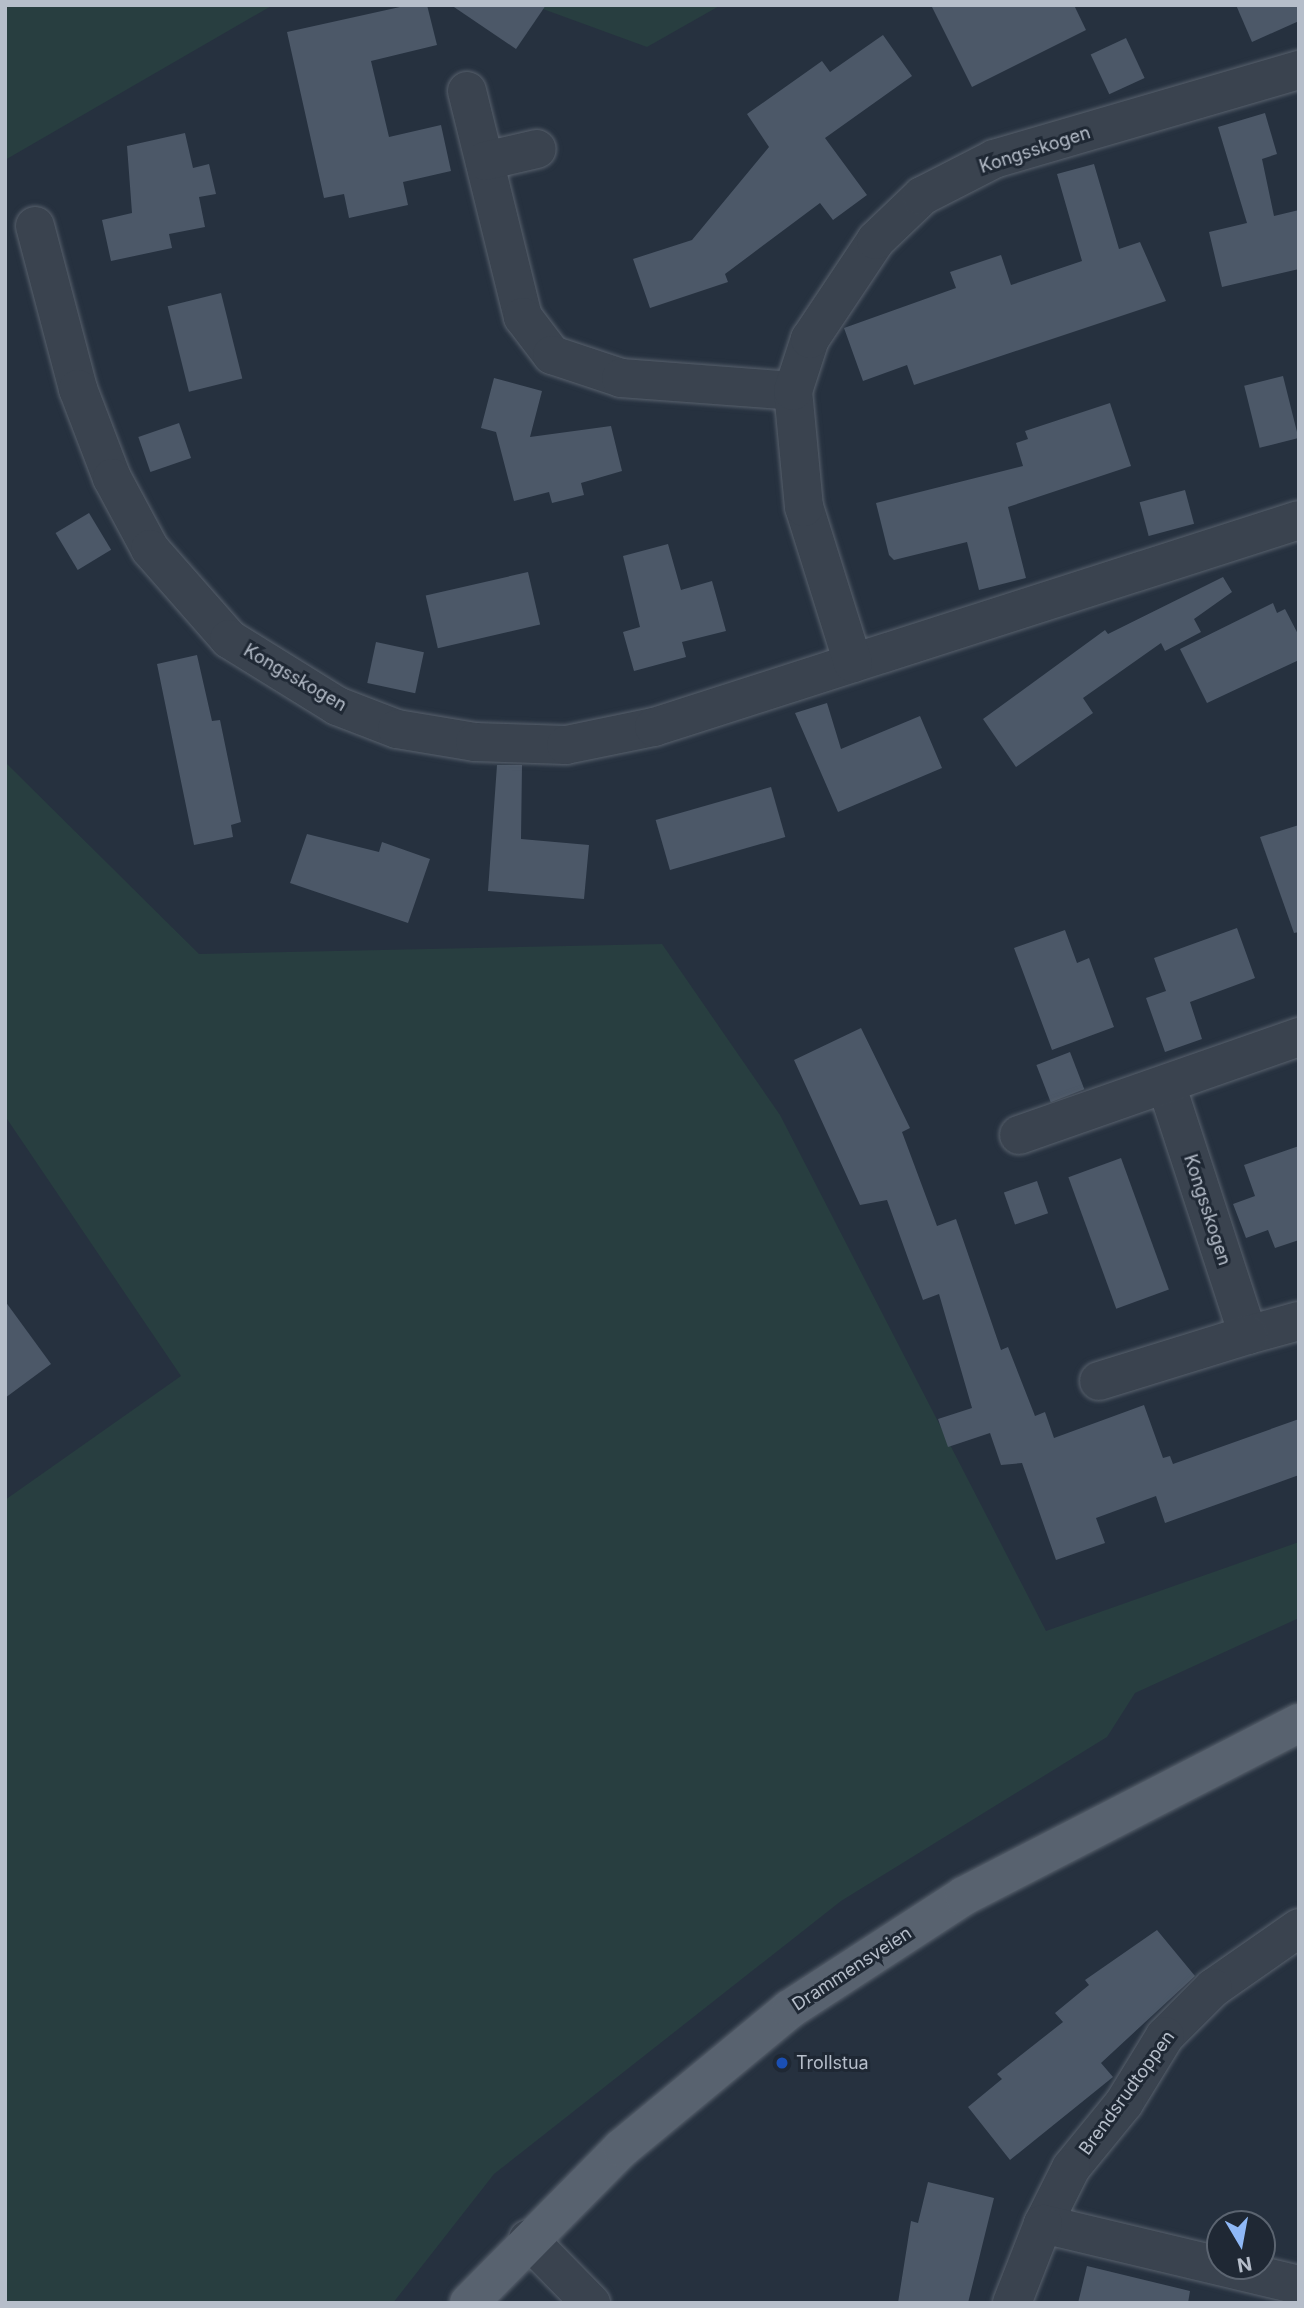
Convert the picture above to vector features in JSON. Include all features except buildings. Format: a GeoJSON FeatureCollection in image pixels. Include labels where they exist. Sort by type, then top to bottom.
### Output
{"type":"FeatureCollection","features":[{"type":"Feature","properties":{"kind":"main road","name":"Drammensveien"},"geometry":{"type":"LineString","coordinates":[[469,2303],[528,2239],[713,2069],[836,1978],[964,1896],[1299,1723]]}},
{"type":"Feature","properties":{"kind":"street","name":"Kongsskogen"},"geometry":{"type":"LineString","coordinates":[[853,663],[804,507],[793,391],[810,339],[840,289],[876,240],[922,196],[994,159],[1299,70]]}},
{"type":"Feature","properties":{"kind":"street"},"geometry":{"type":"LineString","coordinates":[[467,92],[523,317],[552,355],[621,377],[793,391]]}},
{"type":"Feature","properties":{"kind":"street"},"geometry":{"type":"LineString","coordinates":[[485,161],[537,149]]}},
{"type":"Feature","properties":{"kind":"street","name":"Kongsskogen"},"geometry":{"type":"LineString","coordinates":[[36,226],[78,390],[112,478],[150,549],[229,639],[337,706],[397,729],[449,738],[566,745],[654,727],[1299,520]]}},
{"type":"Feature","properties":{"kind":"street"},"geometry":{"type":"LineString","coordinates":[[1019,1135],[1299,1037]]}},
{"type":"Feature","properties":{"kind":"street","name":"Kongsskogen"},"geometry":{"type":"LineString","coordinates":[[1166,1084],[1248,1335]]}},
{"type":"Feature","properties":{"kind":"street"},"geometry":{"type":"LineString","coordinates":[[1099,1381],[1299,1321]]}},
{"type":"Feature","properties":{"kind":"street","name":"Brendsrudtoppen"},"geometry":{"type":"LineString","coordinates":[[1012,2303],[1043,2224],[1071,2168],[1124,2103],[1166,2036],[1213,1988],[1299,1928]]}},
{"type":"Feature","properties":{"kind":"street"},"geometry":{"type":"LineString","coordinates":[[1043,2224],[1262,2289],[1299,2285]]}},
{"type":"Feature","properties":{"kind":"street"},"geometry":{"type":"LineString","coordinates":[[528,2239],[591,2303]]}},
{"type":"Feature","properties":{"kind":"green space"},"geometry":{"type":"Polygon","coordinates":[[[5,5],[273,5],[5,160],[5,5]]]}},
{"type":"Feature","properties":{"kind":"green space"},"geometry":{"type":"Polygon","coordinates":[[[532,5],[721,5],[647,47],[532,5]]]}},
{"type":"Feature","properties":{"kind":"green space"},"geometry":{"type":"Polygon","coordinates":[[[5,762],[199,954],[662,944],[780,1115],[1046,1631],[1299,1542],[1299,1618],[1135,1693],[1107,1737],[841,1901],[494,2174],[393,2303],[5,2303],[5,1500],[181,1376],[5,1116],[5,762]]]}},
{"type":"Feature","properties":{"kind":"place","name":"Trollstua"},"geometry":{"type":"Point","coordinates":[782,2063]}}]}
